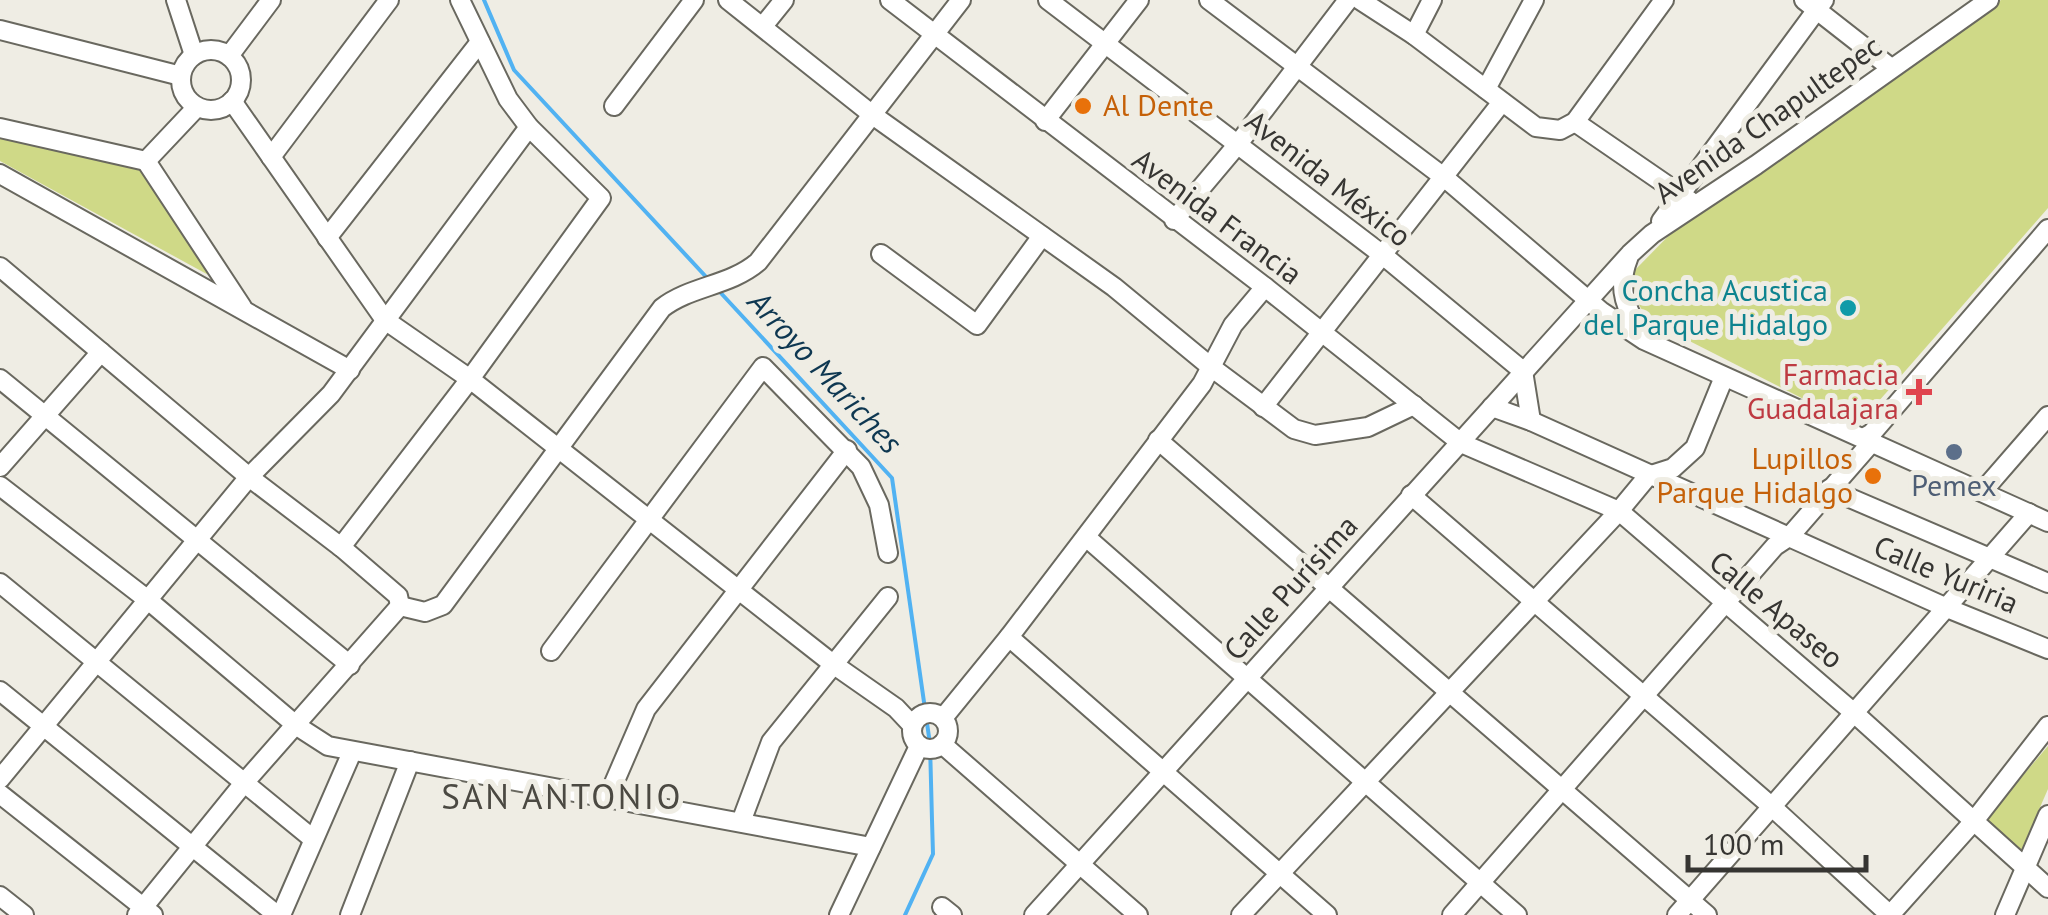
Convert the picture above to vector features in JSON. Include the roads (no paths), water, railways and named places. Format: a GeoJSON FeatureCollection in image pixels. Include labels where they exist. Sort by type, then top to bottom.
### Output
{"type":"FeatureCollection","features":[{"type":"Feature","properties":{"kind":"street"},"geometry":{"type":"LineString","coordinates":[[176,0],[194,55]]}},
{"type":"Feature","properties":{"kind":"street"},"geometry":{"type":"LineString","coordinates":[[229,56],[271,0]]}},
{"type":"Feature","properties":{"kind":"street"},"geometry":{"type":"LineString","coordinates":[[271,158],[389,0]]}},
{"type":"Feature","properties":{"kind":"street"},"geometry":{"type":"LineString","coordinates":[[342,547],[602,198],[530,128],[500,86],[460,0]]}},
{"type":"Feature","properties":{"kind":"street"},"geometry":{"type":"LineString","coordinates":[[614,106],[694,0]]}},
{"type":"Feature","properties":{"kind":"street"},"geometry":{"type":"LineString","coordinates":[[728,0],[874,116],[1114,287],[1294,429],[1315,435],[1368,427],[1414,406]]}},
{"type":"Feature","properties":{"kind":"street"},"geometry":{"type":"LineString","coordinates":[[763,26],[784,0]]}},
{"type":"Feature","properties":{"kind":"street","name":"Avenida Francia"},"geometry":{"type":"LineString","coordinates":[[890,0],[1265,286],[1461,442]]}},
{"type":"Feature","properties":{"kind":"street"},"geometry":{"type":"LineString","coordinates":[[400,606],[425,612],[442,606],[662,308],[671,300],[733,278],[758,262],[961,0]]}},
{"type":"Feature","properties":{"kind":"street","name":"Avenida México"},"geometry":{"type":"LineString","coordinates":[[1048,0],[1384,256],[1522,371]]}},
{"type":"Feature","properties":{"kind":"street"},"geometry":{"type":"LineString","coordinates":[[1045,121],[1139,0]]}},
{"type":"Feature","properties":{"kind":"street"},"geometry":{"type":"LineString","coordinates":[[1209,0],[1444,178],[1602,312],[1644,340],[2048,522]]}},
{"type":"Feature","properties":{"kind":"street"},"geometry":{"type":"LineString","coordinates":[[1174,220],[1238,144],[1348,0]]}},
{"type":"Feature","properties":{"kind":"street"},"geometry":{"type":"LineString","coordinates":[[1360,0],[1414,35],[1525,120],[1548,130],[1560,130],[1575,122],[1664,0]]}},
{"type":"Feature","properties":{"kind":"street"},"geometry":{"type":"LineString","coordinates":[[1414,35],[1432,0]]}},
{"type":"Feature","properties":{"kind":"street"},"geometry":{"type":"LineString","coordinates":[[1486,89],[1534,0]]}},
{"type":"Feature","properties":{"kind":"street","name":"Avenida Chapultepec"},"geometry":{"type":"LineString","coordinates":[[1590,299],[1688,198],[1756,165],[1989,0]]}},
{"type":"Feature","properties":{"kind":"street"},"geometry":{"type":"LineString","coordinates":[[1575,122],[1688,198],[1815,3],[1890,68]]}},
{"type":"Feature","properties":{"kind":"street"},"geometry":{"type":"LineString","coordinates":[[0,30],[181,76]]}},
{"type":"Feature","properties":{"kind":"street"},"geometry":{"type":"LineString","coordinates":[[327,238],[480,42]]}},
{"type":"Feature","properties":{"kind":"street"},"geometry":{"type":"LineString","coordinates":[[212,50],[229,56],[236,64],[240,83],[232,101],[216,110],[197,107],[184,94],[181,76],[194,55],[212,50]]}},
{"type":"Feature","properties":{"kind":"street"},"geometry":{"type":"LineString","coordinates":[[232,101],[386,320],[470,380],[832,664],[896,708],[928,717],[948,728],[930,746],[871,847],[839,915]]}},
{"type":"Feature","properties":{"kind":"street"},"geometry":{"type":"LineString","coordinates":[[1264,408],[1502,102]]}},
{"type":"Feature","properties":{"kind":"street"},"geometry":{"type":"LineString","coordinates":[[146,162],[197,107]]}},
{"type":"Feature","properties":{"kind":"street"},"geometry":{"type":"LineString","coordinates":[[0,128],[146,162],[244,308]]}},
{"type":"Feature","properties":{"kind":"street"},"geometry":{"type":"LineString","coordinates":[[0,779],[249,477],[350,370],[530,128]]}},
{"type":"Feature","properties":{"kind":"street"},"geometry":{"type":"LineString","coordinates":[[0,174],[350,370]]}},
{"type":"Feature","properties":{"kind":"street"},"geometry":{"type":"LineString","coordinates":[[1452,915],[2048,228]]}},
{"type":"Feature","properties":{"kind":"street"},"geometry":{"type":"LineString","coordinates":[[882,254],[976,325],[1042,236]]}},
{"type":"Feature","properties":{"kind":"street"},"geometry":{"type":"LineString","coordinates":[[1630,254],[1622,274],[1623,298],[1644,340]]}},
{"type":"Feature","properties":{"kind":"street"},"geometry":{"type":"LineString","coordinates":[[0,266],[249,477],[342,547],[398,596],[400,606]]}},
{"type":"Feature","properties":{"kind":"street"},"geometry":{"type":"LineString","coordinates":[[1138,915],[930,746],[914,739],[928,717],[1009,636],[1086,537],[1211,367],[1233,324],[1265,286]]}},
{"type":"Feature","properties":{"kind":"street","name":"Calle Purísima"},"geometry":{"type":"LineString","coordinates":[[1034,915],[1590,299]]}},
{"type":"Feature","properties":{"kind":"street"},"geometry":{"type":"LineString","coordinates":[[0,466],[101,352]]}},
{"type":"Feature","properties":{"kind":"street"},"geometry":{"type":"LineString","coordinates":[[551,651],[763,367],[848,450],[872,486],[888,553]]}},
{"type":"Feature","properties":{"kind":"street"},"geometry":{"type":"LineString","coordinates":[[1522,371],[1531,420]]}},
{"type":"Feature","properties":{"kind":"street"},"geometry":{"type":"LineString","coordinates":[[1241,915],[1648,476],[1674,468],[1695,448],[1724,377]]}},
{"type":"Feature","properties":{"kind":"street"},"geometry":{"type":"LineString","coordinates":[[0,379],[350,665]]}},
{"type":"Feature","properties":{"kind":"street","name":"Calle Yuriria"},"geometry":{"type":"LineString","coordinates":[[1492,408],[1531,420],[1782,538],[2048,649]]}},
{"type":"Feature","properties":{"kind":"street"},"geometry":{"type":"LineString","coordinates":[[1982,492],[2048,416]]}},
{"type":"Feature","properties":{"kind":"street"},"geometry":{"type":"LineString","coordinates":[[1782,538],[1868,438]]}},
{"type":"Feature","properties":{"kind":"street"},"geometry":{"type":"LineString","coordinates":[[1158,440],[1708,915]]}},
{"type":"Feature","properties":{"kind":"street","name":"Calle Apaseo"},"geometry":{"type":"LineString","coordinates":[[1461,442],[1619,511],[1853,712],[2048,888]]}},
{"type":"Feature","properties":{"kind":"street"},"geometry":{"type":"LineString","coordinates":[[608,796],[646,710],[848,450]]}},
{"type":"Feature","properties":{"kind":"street"},"geometry":{"type":"LineString","coordinates":[[0,486],[148,600],[297,726],[328,746],[871,847]]}},
{"type":"Feature","properties":{"kind":"street"},"geometry":{"type":"LineString","coordinates":[[1828,489],[2048,583]]}},
{"type":"Feature","properties":{"kind":"street"},"geometry":{"type":"LineString","coordinates":[[1411,495],[1770,805],[1890,915],[1974,821],[2048,726]]}},
{"type":"Feature","properties":{"kind":"street"},"geometry":{"type":"LineString","coordinates":[[1677,915],[2029,513]]}},
{"type":"Feature","properties":{"kind":"street"},"geometry":{"type":"LineString","coordinates":[[1086,537],[1517,915]]}},
{"type":"Feature","properties":{"kind":"street"},"geometry":{"type":"LineString","coordinates":[[0,584],[313,840]]}},
{"type":"Feature","properties":{"kind":"street"},"geometry":{"type":"LineString","coordinates":[[740,822],[771,742],[888,597]]}},
{"type":"Feature","properties":{"kind":"street"},"geometry":{"type":"LineString","coordinates":[[0,794],[144,912],[244,783],[400,606]]}},
{"type":"Feature","properties":{"kind":"street"},"geometry":{"type":"LineString","coordinates":[[1009,636],[1327,915]]}},
{"type":"Feature","properties":{"kind":"street"},"geometry":{"type":"LineString","coordinates":[[0,691],[279,915],[352,752]]}},
{"type":"Feature","properties":{"kind":"street"},"geometry":{"type":"LineString","coordinates":[[350,915],[410,761]]}},
{"type":"Feature","properties":{"kind":"street"},"geometry":{"type":"LineString","coordinates":[[2005,915],[2048,814]]}},
{"type":"Feature","properties":{"kind":"street"},"geometry":{"type":"LineString","coordinates":[[0,896],[24,915]]}},
{"type":"Feature","properties":{"kind":"waterway","name":"Arroyo Mariches"},"geometry":{"type":"LineString","coordinates":[[484,0],[514,70],[709,280]]}},
{"type":"Feature","properties":{"kind":"waterway","name":"Arroyo Mariches"},"geometry":{"type":"LineString","coordinates":[[719,291],[892,478],[930,744],[933,854],[905,915]]}},
{"type":"Feature","properties":{"kind":"place","name":"Al Dente"},"geometry":{"type":"Point","coordinates":[1083,106]}},
{"type":"Feature","properties":{"kind":"place","name":"Concha Acustica del Parque Hidalgo"},"geometry":{"type":"Point","coordinates":[1848,308]}},
{"type":"Feature","properties":{"kind":"place","name":"Farmacia Guadalajara"},"geometry":{"type":"Point","coordinates":[1919,392]}},
{"type":"Feature","properties":{"kind":"place","name":"Pemex"},"geometry":{"type":"Point","coordinates":[1954,452]}},
{"type":"Feature","properties":{"kind":"place","name":"Lupillos Parque Hidalgo"},"geometry":{"type":"Point","coordinates":[1873,476]}},
{"type":"Feature","properties":{"kind":"district","name":"SAN ANTONIO"},"geometry":{"type":"Point","coordinates":[562,797]}}]}
